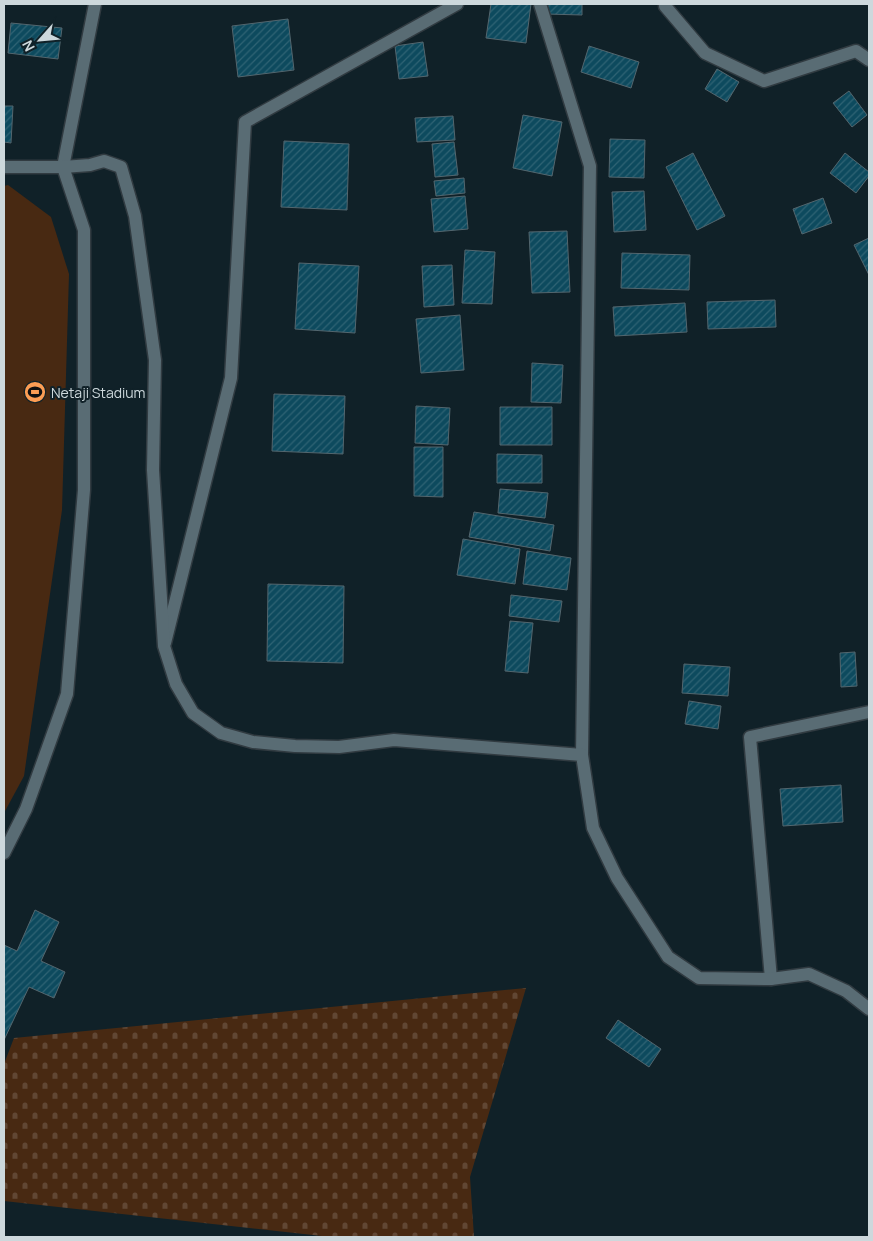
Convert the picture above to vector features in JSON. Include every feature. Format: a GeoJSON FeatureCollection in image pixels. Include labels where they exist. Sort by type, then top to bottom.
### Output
{"type":"FeatureCollection","features":[{"type":"Feature","properties":{"kind":"street"},"geometry":{"type":"LineString","coordinates":[[4,853],[26,809],[67,694],[84,490],[84,230],[63,166],[95,4]]}},
{"type":"Feature","properties":{"kind":"street"},"geometry":{"type":"LineString","coordinates":[[164,646],[231,378],[245,122],[457,4]]}},
{"type":"Feature","properties":{"kind":"street"},"geometry":{"type":"LineString","coordinates":[[540,4],[590,166],[582,755],[593,828],[617,878],[668,956],[699,978],[772,979],[809,974],[846,991],[869,1009]]}},
{"type":"Feature","properties":{"kind":"street"},"geometry":{"type":"LineString","coordinates":[[665,6],[705,53],[764,81],[856,52],[869,60]]}},
{"type":"Feature","properties":{"kind":"street"},"geometry":{"type":"LineString","coordinates":[[4,167],[90,165],[104,161],[120,167],[135,216],[155,360],[153,470],[164,646],[176,684],[193,714],[221,733],[253,742],[295,746],[339,746],[394,740],[582,755]]}},
{"type":"Feature","properties":{"kind":"street"},"geometry":{"type":"LineString","coordinates":[[772,979],[750,737],[869,712]]}},
{"type":"Feature","properties":{"kind":"green space","name":"Netaji Stadium"},"geometry":{"type":"Polygon","coordinates":[[[8,185],[51,217],[69,274],[62,510],[24,776],[4,813],[4,186],[8,185]]]}},
{"type":"Feature","properties":{"kind":"green space"},"geometry":{"type":"Polygon","coordinates":[[[526,988],[470,1177],[474,1237],[331,1237],[4,1201],[4,1064],[14,1038],[526,988]]]}},
{"type":"Feature","properties":{"kind":"building"},"geometry":{"type":"Polygon","coordinates":[[[491,4],[531,4],[526,43],[486,38],[491,4]]]}},
{"type":"Feature","properties":{"kind":"building"},"geometry":{"type":"Polygon","coordinates":[[[546,4],[582,4],[582,15],[546,14],[546,4]]]}},
{"type":"Feature","properties":{"kind":"building"},"geometry":{"type":"Polygon","coordinates":[[[288,19],[294,70],[238,77],[232,26],[288,19]]]}},
{"type":"Feature","properties":{"kind":"building"},"geometry":{"type":"Polygon","coordinates":[[[11,23],[62,28],[58,59],[8,53],[11,23]]]}},
{"type":"Feature","properties":{"kind":"building"},"geometry":{"type":"Polygon","coordinates":[[[423,42],[428,76],[399,79],[395,46],[423,42]]]}},
{"type":"Feature","properties":{"kind":"building"},"geometry":{"type":"Polygon","coordinates":[[[589,46],[639,62],[631,88],[581,72],[589,46]]]}},
{"type":"Feature","properties":{"kind":"building"},"geometry":{"type":"Polygon","coordinates":[[[717,69],[739,82],[727,102],[705,89],[717,69]]]}},
{"type":"Feature","properties":{"kind":"building"},"geometry":{"type":"Polygon","coordinates":[[[849,91],[867,115],[852,127],[833,103],[849,91]]]}},
{"type":"Feature","properties":{"kind":"building"},"geometry":{"type":"Polygon","coordinates":[[[4,106],[13,106],[11,143],[4,142],[4,106]]]}},
{"type":"Feature","properties":{"kind":"building"},"geometry":{"type":"Polygon","coordinates":[[[523,115],[562,122],[552,176],[513,168],[523,115]]]}},
{"type":"Feature","properties":{"kind":"building"},"geometry":{"type":"Polygon","coordinates":[[[453,116],[455,140],[417,142],[415,118],[453,116]]]}},
{"type":"Feature","properties":{"kind":"building"},"geometry":{"type":"Polygon","coordinates":[[[610,139],[645,140],[644,178],[609,177],[610,139]]]}},
{"type":"Feature","properties":{"kind":"building"},"geometry":{"type":"Polygon","coordinates":[[[284,141],[349,144],[347,210],[281,207],[284,141]]]}},
{"type":"Feature","properties":{"kind":"building"},"geometry":{"type":"Polygon","coordinates":[[[454,142],[458,175],[435,177],[432,144],[454,142]]]}},
{"type":"Feature","properties":{"kind":"building"},"geometry":{"type":"Polygon","coordinates":[[[693,153],[725,216],[697,230],[666,167],[693,153]]]}},
{"type":"Feature","properties":{"kind":"building"},"geometry":{"type":"Polygon","coordinates":[[[845,153],[869,172],[869,176],[856,193],[830,173],[845,153]]]}},
{"type":"Feature","properties":{"kind":"building"},"geometry":{"type":"Polygon","coordinates":[[[464,178],[465,193],[436,196],[434,181],[464,178]]]}},
{"type":"Feature","properties":{"kind":"building"},"geometry":{"type":"Polygon","coordinates":[[[644,191],[646,230],[614,232],[612,192],[644,191]]]}},
{"type":"Feature","properties":{"kind":"building"},"geometry":{"type":"Polygon","coordinates":[[[465,196],[468,229],[434,232],[431,199],[465,196]]]}},
{"type":"Feature","properties":{"kind":"building"},"geometry":{"type":"Polygon","coordinates":[[[823,198],[832,223],[802,234],[793,209],[823,198]]]}},
{"type":"Feature","properties":{"kind":"building"},"geometry":{"type":"Polygon","coordinates":[[[567,231],[570,292],[532,293],[529,232],[567,231]]]}},
{"type":"Feature","properties":{"kind":"building"},"geometry":{"type":"Polygon","coordinates":[[[869,238],[869,275],[854,245],[869,238]]]}},
{"type":"Feature","properties":{"kind":"building"},"geometry":{"type":"Polygon","coordinates":[[[465,250],[495,252],[492,304],[462,303],[465,250]]]}},
{"type":"Feature","properties":{"kind":"building"},"geometry":{"type":"Polygon","coordinates":[[[622,253],[690,255],[689,290],[621,288],[622,253]]]}},
{"type":"Feature","properties":{"kind":"building"},"geometry":{"type":"Polygon","coordinates":[[[299,263],[359,266],[355,333],[295,329],[299,263]]]}},
{"type":"Feature","properties":{"kind":"building"},"geometry":{"type":"Polygon","coordinates":[[[452,265],[454,305],[424,307],[422,266],[452,265]]]}},
{"type":"Feature","properties":{"kind":"building"},"geometry":{"type":"Polygon","coordinates":[[[775,300],[776,327],[708,329],[707,302],[775,300]]]}},
{"type":"Feature","properties":{"kind":"building"},"geometry":{"type":"Polygon","coordinates":[[[685,303],[687,332],[615,336],[613,307],[685,303]]]}},
{"type":"Feature","properties":{"kind":"building"},"geometry":{"type":"Polygon","coordinates":[[[460,315],[464,370],[421,373],[416,319],[460,315]]]}},
{"type":"Feature","properties":{"kind":"building"},"geometry":{"type":"Polygon","coordinates":[[[532,363],[563,365],[561,403],[531,402],[532,363]]]}},
{"type":"Feature","properties":{"kind":"building"},"geometry":{"type":"Polygon","coordinates":[[[274,394],[345,396],[343,454],[272,451],[274,394]]]}},
{"type":"Feature","properties":{"kind":"building"},"geometry":{"type":"Polygon","coordinates":[[[416,406],[450,408],[448,445],[415,443],[416,406]]]}},
{"type":"Feature","properties":{"kind":"building"},"geometry":{"type":"Polygon","coordinates":[[[500,407],[552,407],[552,445],[500,445],[500,407]]]}},
{"type":"Feature","properties":{"kind":"building"},"geometry":{"type":"Polygon","coordinates":[[[414,447],[443,447],[443,497],[414,496],[414,447]]]}},
{"type":"Feature","properties":{"kind":"building"},"geometry":{"type":"Polygon","coordinates":[[[497,454],[542,455],[542,483],[497,483],[497,454]]]}},
{"type":"Feature","properties":{"kind":"building"},"geometry":{"type":"Polygon","coordinates":[[[500,489],[548,493],[545,518],[498,513],[500,489]]]}},
{"type":"Feature","properties":{"kind":"building"},"geometry":{"type":"Polygon","coordinates":[[[474,512],[554,525],[550,551],[469,537],[474,512]]]}},
{"type":"Feature","properties":{"kind":"building"},"geometry":{"type":"Polygon","coordinates":[[[463,539],[520,549],[515,584],[457,575],[463,539]]]}},
{"type":"Feature","properties":{"kind":"building"},"geometry":{"type":"Polygon","coordinates":[[[527,551],[571,558],[567,590],[523,584],[527,551]]]}},
{"type":"Feature","properties":{"kind":"building"},"geometry":{"type":"Polygon","coordinates":[[[268,584],[344,586],[343,663],[267,661],[268,584]]]}},
{"type":"Feature","properties":{"kind":"building"},"geometry":{"type":"Polygon","coordinates":[[[511,595],[562,601],[559,622],[509,616],[511,595]]]}},
{"type":"Feature","properties":{"kind":"building"},"geometry":{"type":"Polygon","coordinates":[[[510,621],[533,623],[528,673],[505,671],[510,621]]]}},
{"type":"Feature","properties":{"kind":"building"},"geometry":{"type":"Polygon","coordinates":[[[855,652],[857,686],[841,687],[840,653],[855,652]]]}},
{"type":"Feature","properties":{"kind":"building"},"geometry":{"type":"Polygon","coordinates":[[[684,664],[730,667],[728,696],[682,693],[684,664]]]}},
{"type":"Feature","properties":{"kind":"building"},"geometry":{"type":"Polygon","coordinates":[[[689,701],[721,706],[718,729],[685,724],[689,701]]]}},
{"type":"Feature","properties":{"kind":"building"},"geometry":{"type":"Polygon","coordinates":[[[841,785],[843,822],[783,826],[780,789],[841,785]]]}},
{"type":"Feature","properties":{"kind":"building"},"geometry":{"type":"Polygon","coordinates":[[[35,910],[59,922],[41,961],[65,972],[54,998],[29,987],[4,1040],[4,945],[17,951],[35,910]]]}},
{"type":"Feature","properties":{"kind":"building"},"geometry":{"type":"Polygon","coordinates":[[[618,1020],[661,1049],[649,1067],[606,1038],[618,1020]]]}},
{"type":"Feature","properties":{"kind":"place","name":"Netaji Stadium"},"geometry":{"type":"Point","coordinates":[35,392]}}]}
